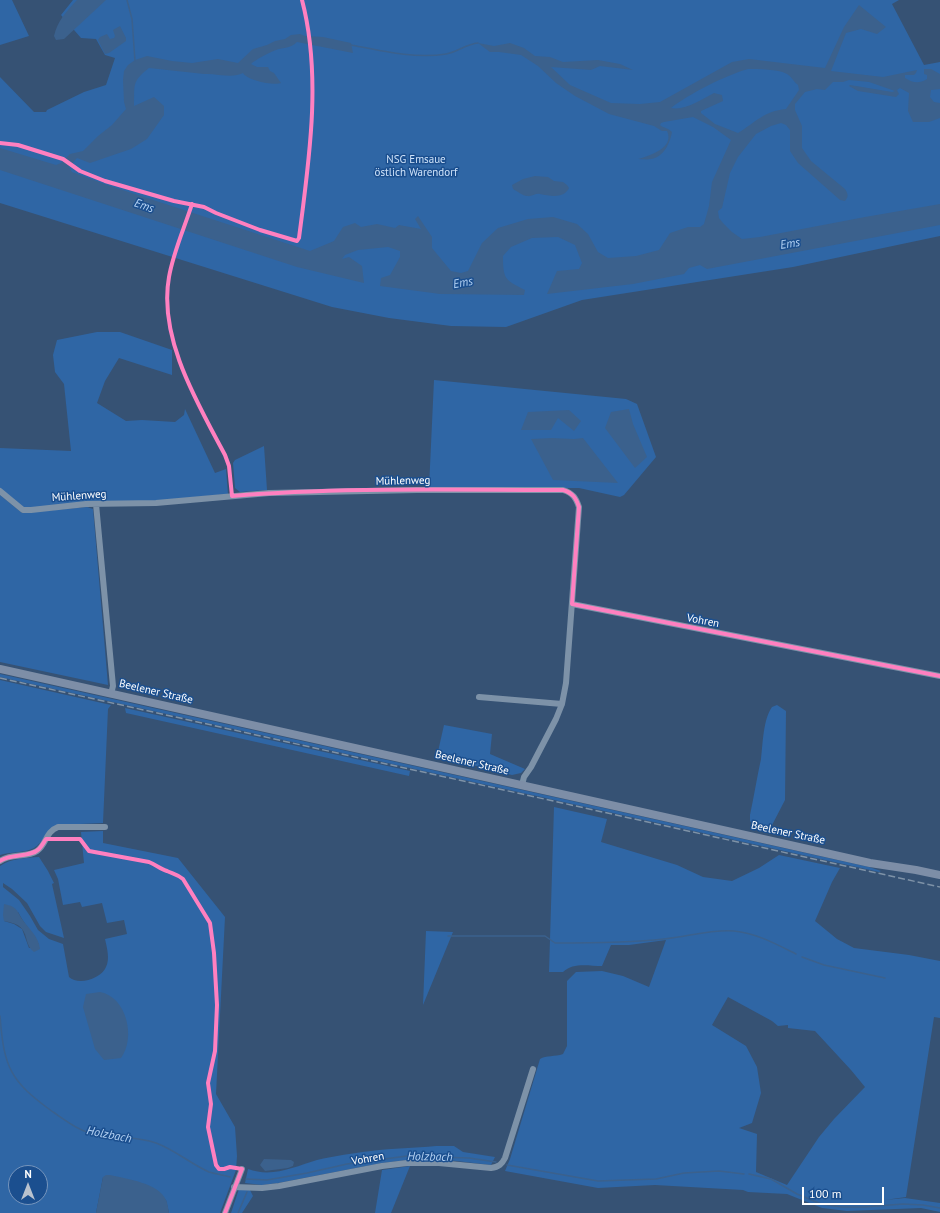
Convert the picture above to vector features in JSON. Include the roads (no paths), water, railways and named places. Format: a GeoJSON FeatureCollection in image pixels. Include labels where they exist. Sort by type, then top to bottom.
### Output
{"type":"FeatureCollection","features":[{"type":"Feature","properties":{"kind":"main road","name":"Beelener Straße"},"geometry":{"type":"LineString","coordinates":[[0,669],[848,858],[940,875]]}},
{"type":"Feature","properties":{"kind":"street","name":"Mühlenweg"},"geometry":{"type":"LineString","coordinates":[[0,491],[23,510],[31,510],[96,504],[156,503],[269,493],[417,490],[563,490],[574,495],[579,507],[572,604]]}},
{"type":"Feature","properties":{"kind":"street"},"geometry":{"type":"LineString","coordinates":[[96,504],[113,686],[111,694]]}},
{"type":"Feature","properties":{"kind":"street"},"geometry":{"type":"LineString","coordinates":[[522,785],[524,777],[531,767],[556,719],[562,704],[566,683],[572,604]]}},
{"type":"Feature","properties":{"kind":"street","name":"Vohren"},"geometry":{"type":"LineString","coordinates":[[572,604],[940,676]]}},
{"type":"Feature","properties":{"kind":"street"},"geometry":{"type":"LineString","coordinates":[[479,697],[562,704]]}},
{"type":"Feature","properties":{"kind":"street"},"geometry":{"type":"LineString","coordinates":[[0,861],[4,858],[33,853],[39,850],[52,830],[58,827],[105,826]]}},
{"type":"Feature","properties":{"kind":"street","name":"Vohren"},"geometry":{"type":"LineString","coordinates":[[234,1187],[262,1188],[279,1186],[382,1166],[407,1163],[439,1162],[491,1168],[497,1167],[505,1158],[533,1069]]}},
{"type":"Feature","properties":{"kind":"street"},"geometry":{"type":"LineString","coordinates":[[225,1213],[242,1169]]}},
{"type":"Feature","properties":{"kind":"water"},"geometry":{"type":"Polygon","coordinates":[[[77,0],[106,0],[64,39],[56,40],[54,36],[60,21],[77,0]]]}},
{"type":"Feature","properties":{"kind":"water","name":"Ems"},"geometry":{"type":"Polygon","coordinates":[[[859,5],[886,27],[877,34],[861,29],[846,33],[831,71],[883,77],[917,70],[914,75],[905,75],[905,78],[913,82],[919,82],[927,79],[927,75],[924,74],[924,69],[931,69],[940,74],[940,89],[931,90],[930,97],[934,102],[940,103],[940,118],[929,122],[913,122],[908,111],[909,93],[900,88],[897,90],[899,94],[896,97],[858,91],[849,86],[892,92],[895,91],[869,82],[849,80],[843,82],[833,82],[825,90],[817,89],[805,92],[795,104],[795,110],[802,126],[802,148],[811,161],[845,189],[848,195],[845,201],[840,200],[798,163],[790,151],[790,130],[786,125],[781,123],[771,126],[756,134],[738,157],[730,173],[722,208],[718,211],[719,218],[732,232],[742,239],[940,204],[940,225],[707,269],[700,265],[689,268],[684,274],[633,284],[547,294],[557,271],[579,269],[582,263],[575,245],[558,237],[532,238],[511,247],[503,256],[506,278],[513,284],[525,290],[524,295],[440,294],[380,286],[381,278],[390,275],[400,257],[400,251],[388,247],[358,250],[345,255],[342,259],[349,257],[362,266],[364,283],[297,267],[0,170],[0,148],[56,165],[61,163],[70,154],[83,151],[112,125],[126,109],[124,102],[124,71],[128,65],[135,60],[147,56],[192,63],[218,59],[238,63],[253,49],[285,39],[291,35],[300,34],[305,36],[323,37],[351,43],[353,53],[297,42],[289,47],[270,52],[251,64],[257,67],[268,67],[281,83],[277,84],[254,80],[245,76],[243,73],[229,76],[149,68],[139,77],[135,84],[134,106],[154,97],[164,106],[164,115],[147,139],[131,149],[90,163],[77,158],[69,167],[72,172],[107,185],[310,251],[334,241],[343,227],[355,223],[361,227],[377,224],[395,228],[399,225],[421,229],[415,219],[418,216],[432,237],[432,248],[451,271],[461,273],[468,271],[482,243],[498,228],[528,219],[553,217],[577,224],[588,234],[598,252],[608,258],[636,256],[659,250],[670,233],[688,227],[700,227],[704,224],[709,206],[712,182],[731,140],[713,127],[693,117],[664,122],[660,125],[672,132],[666,149],[656,158],[638,159],[648,156],[664,147],[669,137],[667,131],[662,131],[654,126],[609,114],[575,96],[556,83],[538,66],[521,55],[490,52],[478,43],[494,46],[510,43],[524,48],[535,56],[550,57],[563,62],[598,60],[620,64],[633,70],[600,66],[591,70],[551,67],[570,85],[611,103],[640,104],[660,102],[732,62],[749,59],[825,68],[844,27],[859,5]],[[748,69],[719,80],[697,91],[671,108],[682,108],[688,106],[714,93],[722,95],[723,101],[701,111],[701,113],[715,124],[738,133],[760,118],[772,112],[786,109],[799,90],[798,85],[783,72],[748,69]]]}},
{"type":"Feature","properties":{"kind":"water"},"geometry":{"type":"Polygon","coordinates":[[[120,26],[126,41],[109,53],[105,54],[98,40],[100,37],[107,34],[110,39],[114,38],[115,36],[113,30],[120,26]]]}},
{"type":"Feature","properties":{"kind":"water"},"geometry":{"type":"Polygon","coordinates":[[[535,176],[548,177],[554,181],[563,182],[569,188],[564,194],[556,196],[538,194],[525,196],[513,189],[512,185],[523,179],[535,176]]]}},
{"type":"Feature","properties":{"kind":"water"},"geometry":{"type":"Polygon","coordinates":[[[629,409],[633,424],[647,457],[635,468],[605,428],[611,412],[629,409]]]}},
{"type":"Feature","properties":{"kind":"water"},"geometry":{"type":"Polygon","coordinates":[[[569,410],[581,421],[574,431],[558,418],[551,430],[521,430],[528,412],[569,410]]]}},
{"type":"Feature","properties":{"kind":"water"},"geometry":{"type":"Polygon","coordinates":[[[583,438],[618,483],[553,480],[531,439],[583,438]]]}},
{"type":"Feature","properties":{"kind":"water"},"geometry":{"type":"Polygon","coordinates":[[[4,904],[12,906],[16,910],[36,937],[40,949],[34,952],[29,946],[21,927],[4,921],[4,904]]]}},
{"type":"Feature","properties":{"kind":"water"},"geometry":{"type":"Polygon","coordinates":[[[100,992],[109,995],[117,1002],[126,1019],[128,1040],[126,1050],[121,1058],[104,1060],[95,1049],[83,1007],[86,994],[100,992]]]}},
{"type":"Feature","properties":{"kind":"water"},"geometry":{"type":"Polygon","coordinates":[[[264,1159],[291,1160],[294,1162],[293,1166],[288,1168],[265,1171],[260,1165],[264,1159]]]}},
{"type":"Feature","properties":{"kind":"water"},"geometry":{"type":"Polygon","coordinates":[[[106,1175],[133,1180],[157,1189],[166,1200],[169,1213],[96,1213],[103,1177],[106,1175]]]}},
{"type":"Feature","properties":{"kind":"waterway"},"geometry":{"type":"LineString","coordinates":[[127,0],[132,19],[135,61]]}},
{"type":"Feature","properties":{"kind":"waterway"},"geometry":{"type":"LineString","coordinates":[[351,45],[398,54],[422,56],[446,54],[478,43]]}},
{"type":"Feature","properties":{"kind":"waterway"},"geometry":{"type":"LineString","coordinates":[[448,936],[545,936],[555,943],[596,943],[650,940],[717,931],[734,931],[750,934],[796,954]]}},
{"type":"Feature","properties":{"kind":"waterway"},"geometry":{"type":"LineString","coordinates":[[802,957],[824,965],[885,978]]}},
{"type":"Feature","properties":{"kind":"waterway","name":"Holzbach"},"geometry":{"type":"LineString","coordinates":[[0,1016],[4,1049],[12,1072],[18,1082],[27,1091],[53,1112],[73,1126],[87,1132],[104,1136],[139,1139],[156,1143],[170,1149],[209,1172],[230,1177]]}},
{"type":"Feature","properties":{"kind":"waterway","name":"Holzbach"},"geometry":{"type":"LineString","coordinates":[[246,1179],[267,1180],[347,1164],[407,1156],[469,1158],[496,1162]]}},
{"type":"Feature","properties":{"kind":"waterway","name":"Holzbach"},"geometry":{"type":"LineString","coordinates":[[507,1165],[598,1181],[656,1179],[684,1173],[719,1171],[744,1174]]}},
{"type":"Feature","properties":{"kind":"waterway","name":"Holzbach"},"geometry":{"type":"LineString","coordinates":[[749,1174],[771,1179],[797,1194],[821,1204],[842,1207],[903,1204],[940,1208]]}},
{"type":"Feature","properties":{"kind":"waterway"},"geometry":{"type":"LineString","coordinates":[[238,1213],[247,1192]]}},
{"type":"Feature","properties":{"kind":"railway"},"geometry":{"type":"LineString","coordinates":[[0,678],[940,887]]}},
{"type":"Feature","properties":{"kind":"park label","name":"NSG Emsaue östlich Warendorf"},"geometry":{"type":"Point","coordinates":[416,166]}}]}
